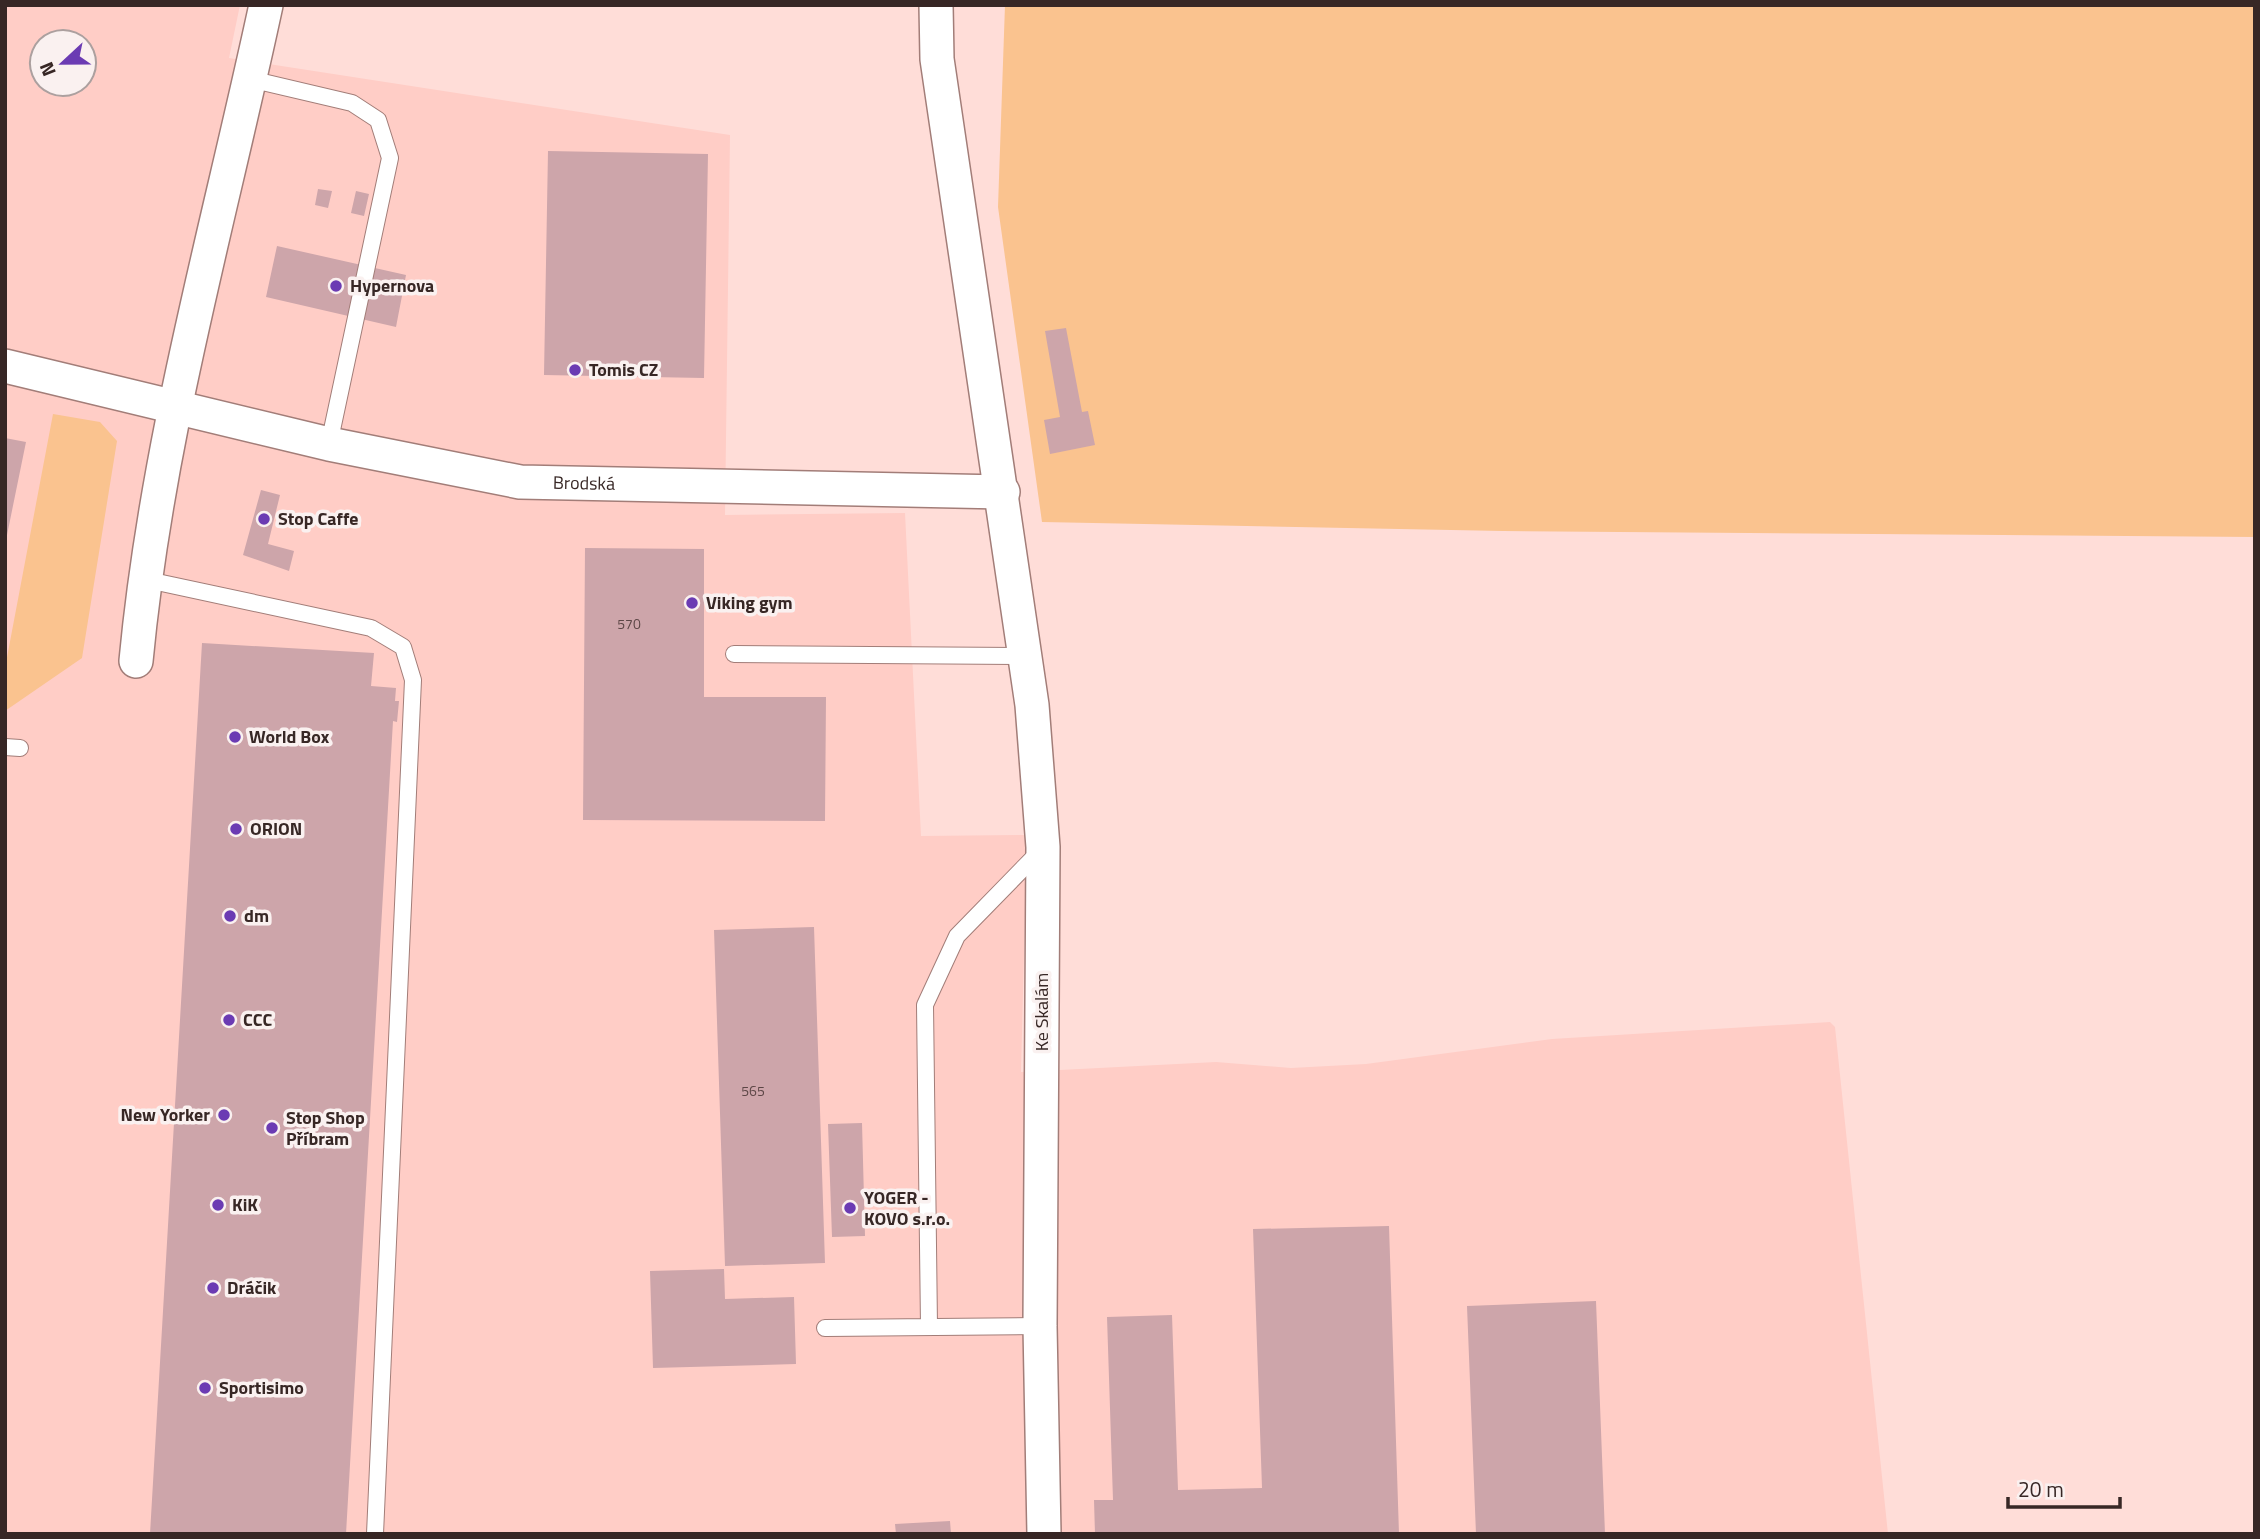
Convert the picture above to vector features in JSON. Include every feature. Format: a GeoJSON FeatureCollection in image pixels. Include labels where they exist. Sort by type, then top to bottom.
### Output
{"type":"FeatureCollection","features":[{"type":"Feature","properties":{"kind":"street"},"geometry":{"type":"LineString","coordinates":[[136,661],[143,579],[174,405],[266,5]]}},
{"type":"Feature","properties":{"kind":"street","name":"Ke Skalám"},"geometry":{"type":"LineString","coordinates":[[936,5],[937,59],[1003,492],[1032,705],[1043,847],[1040,1326],[1044,1534]]}},
{"type":"Feature","properties":{"kind":"street","name":"Brodská"},"geometry":{"type":"LineString","coordinates":[[5,366],[329,444],[520,482],[1003,492]]}},
{"type":"Feature","properties":{"kind":"lane"},"geometry":{"type":"LineString","coordinates":[[250,79],[352,103],[379,120],[390,158],[329,444]]}},
{"type":"Feature","properties":{"kind":"lane"},"geometry":{"type":"LineString","coordinates":[[143,579],[370,628],[402,647],[412,680],[375,1534]]}},
{"type":"Feature","properties":{"kind":"lane"},"geometry":{"type":"LineString","coordinates":[[734,654],[1025,656]]}},
{"type":"Feature","properties":{"kind":"lane"},"geometry":{"type":"LineString","coordinates":[[929,1326],[925,1005],[957,936],[1026,869],[1043,847]]}},
{"type":"Feature","properties":{"kind":"lane"},"geometry":{"type":"LineString","coordinates":[[825,1328],[1040,1326]]}},
{"type":"Feature","properties":{"kind":"shaded area"},"geometry":{"type":"Polygon","coordinates":[[[5,5],[240,5],[229,58],[730,135],[725,515],[905,513],[921,836],[1027,835],[1021,1072],[1216,1062],[1291,1068],[1366,1064],[1552,1039],[1830,1022],[1835,1027],[1888,1534],[5,1534],[5,5]]]}},
{"type":"Feature","properties":{"kind":"shaded area"},"geometry":{"type":"Polygon","coordinates":[[[1005,5],[2255,5],[2255,537],[1503,531],[1042,522],[998,207],[1005,5]]]}},
{"type":"Feature","properties":{"kind":"shaded area"},"geometry":{"type":"Polygon","coordinates":[[[53,414],[100,422],[117,441],[82,658],[5,711],[5,668],[53,414]]]}},
{"type":"Feature","properties":{"kind":"building"},"geometry":{"type":"Polygon","coordinates":[[[548,151],[708,154],[704,378],[544,375],[548,151]]]}},
{"type":"Feature","properties":{"kind":"building"},"geometry":{"type":"Polygon","coordinates":[[[318,189],[332,191],[328,208],[315,205],[318,189]]]}},
{"type":"Feature","properties":{"kind":"building"},"geometry":{"type":"Polygon","coordinates":[[[356,191],[369,194],[364,216],[351,213],[356,191]]]}},
{"type":"Feature","properties":{"kind":"building","name":"Hypernova"},"geometry":{"type":"Polygon","coordinates":[[[277,246],[406,275],[396,327],[266,297],[277,246]]]}},
{"type":"Feature","properties":{"kind":"building"},"geometry":{"type":"Polygon","coordinates":[[[1066,328],[1082,412],[1088,411],[1095,445],[1050,454],[1044,420],[1060,417],[1045,331],[1066,328]]]}},
{"type":"Feature","properties":{"kind":"building"},"geometry":{"type":"Polygon","coordinates":[[[5,438],[26,442],[6,540],[5,540],[5,438]]]}},
{"type":"Feature","properties":{"kind":"building","name":"Stop Caffe"},"geometry":{"type":"Polygon","coordinates":[[[261,490],[280,495],[268,544],[294,551],[289,571],[243,555],[261,490]]]}},
{"type":"Feature","properties":{"kind":"building"},"geometry":{"type":"Polygon","coordinates":[[[585,548],[704,549],[704,697],[826,697],[825,821],[583,820],[585,548]]]}},
{"type":"Feature","properties":{"kind":"building","name":"Stop Shop Příbram"},"geometry":{"type":"Polygon","coordinates":[[[202,643],[374,653],[371,686],[396,688],[395,701],[399,701],[397,722],[393,721],[346,1534],[150,1534],[202,643]]]}},
{"type":"Feature","properties":{"kind":"building"},"geometry":{"type":"Polygon","coordinates":[[[814,927],[825,1263],[725,1266],[714,930],[814,927]]]}},
{"type":"Feature","properties":{"kind":"building"},"geometry":{"type":"Polygon","coordinates":[[[862,1123],[865,1236],[832,1237],[828,1124],[862,1123]]]}},
{"type":"Feature","properties":{"kind":"building"},"geometry":{"type":"Polygon","coordinates":[[[1389,1226],[1399,1534],[1095,1534],[1094,1500],[1113,1500],[1107,1317],[1172,1315],[1178,1490],[1262,1488],[1253,1229],[1389,1226]]]}},
{"type":"Feature","properties":{"kind":"building"},"geometry":{"type":"Polygon","coordinates":[[[724,1269],[725,1299],[794,1297],[796,1364],[653,1368],[650,1271],[724,1269]]]}},
{"type":"Feature","properties":{"kind":"building"},"geometry":{"type":"Polygon","coordinates":[[[1596,1301],[1605,1534],[1476,1534],[1467,1306],[1596,1301]]]}},
{"type":"Feature","properties":{"kind":"building"},"geometry":{"type":"Polygon","coordinates":[[[950,1521],[951,1534],[896,1534],[895,1524],[950,1521]]]}},
{"type":"Feature","properties":{"kind":"place","name":"Hypernova"},"geometry":{"type":"Point","coordinates":[336,286]}},
{"type":"Feature","properties":{"kind":"place","name":"Tomis CZ"},"geometry":{"type":"Point","coordinates":[575,370]}},
{"type":"Feature","properties":{"kind":"place","name":"Stop Caffe"},"geometry":{"type":"Point","coordinates":[264,519]}},
{"type":"Feature","properties":{"kind":"place","name":"Viking gym"},"geometry":{"type":"Point","coordinates":[692,603]}},
{"type":"Feature","properties":{"kind":"place","name":"World Box"},"geometry":{"type":"Point","coordinates":[235,737]}},
{"type":"Feature","properties":{"kind":"place","name":"ORION"},"geometry":{"type":"Point","coordinates":[236,829]}},
{"type":"Feature","properties":{"kind":"place","name":"dm"},"geometry":{"type":"Point","coordinates":[230,916]}},
{"type":"Feature","properties":{"kind":"place","name":"CCC"},"geometry":{"type":"Point","coordinates":[229,1020]}},
{"type":"Feature","properties":{"kind":"place","name":"New Yorker"},"geometry":{"type":"Point","coordinates":[224,1115]}},
{"type":"Feature","properties":{"kind":"place","name":"Stop Shop Příbram"},"geometry":{"type":"Point","coordinates":[272,1128]}},
{"type":"Feature","properties":{"kind":"place","name":"KiK"},"geometry":{"type":"Point","coordinates":[218,1205]}},
{"type":"Feature","properties":{"kind":"place","name":"YOGER - KOVO s.r.o."},"geometry":{"type":"Point","coordinates":[850,1208]}},
{"type":"Feature","properties":{"kind":"place","name":"Dráčik"},"geometry":{"type":"Point","coordinates":[213,1288]}},
{"type":"Feature","properties":{"kind":"place","name":"Sportisimo"},"geometry":{"type":"Point","coordinates":[205,1388]}}]}
